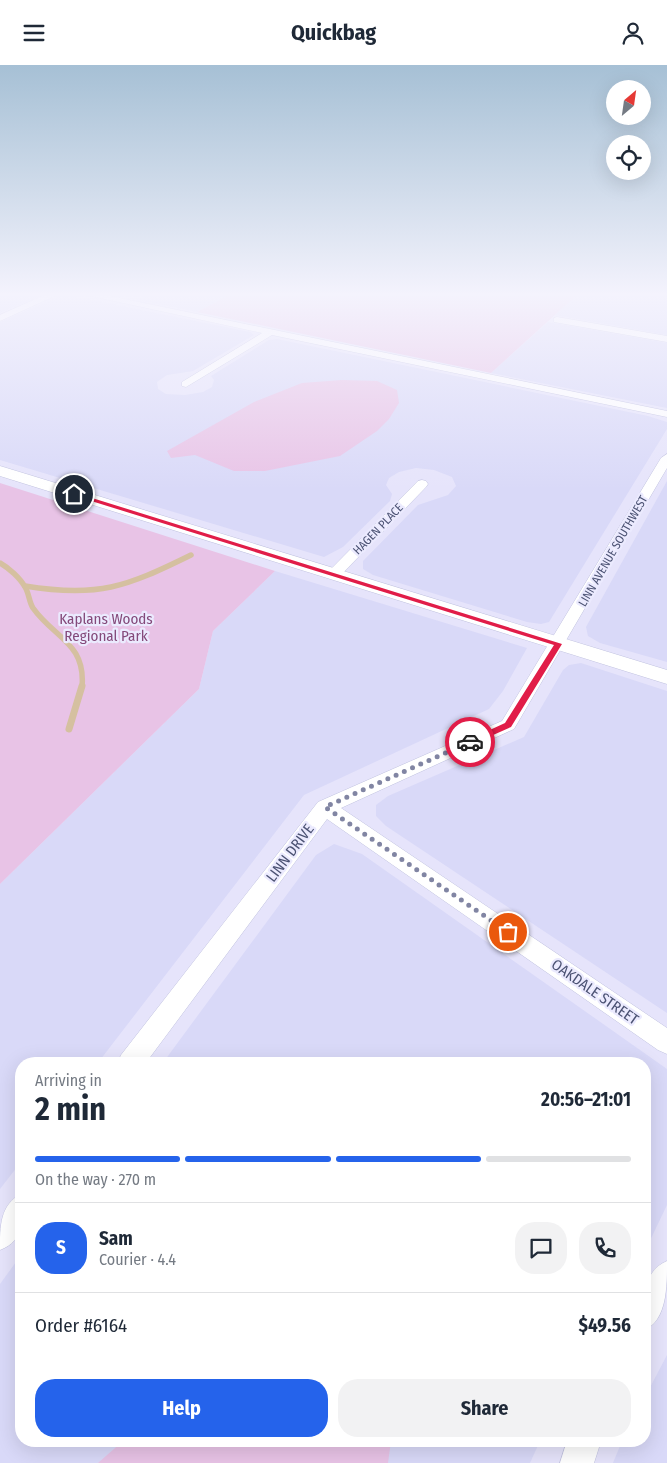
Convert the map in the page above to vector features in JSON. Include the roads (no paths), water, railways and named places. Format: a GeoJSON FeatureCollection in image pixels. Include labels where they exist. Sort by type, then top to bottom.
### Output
{"type":"FeatureCollection","features":[{"type":"Feature","properties":{"kind":"street"},"geometry":{"type":"LineString","coordinates":[[186,383],[226,359]]}},
{"type":"Feature","properties":{"kind":"street"},"geometry":{"type":"LineString","coordinates":[[399,359],[667,414]]}},
{"type":"Feature","properties":{"kind":"street","name":"LINN AVENUE SOUTHWEST"},"geometry":{"type":"LineString","coordinates":[[558,644],[667,458]]}},
{"type":"Feature","properties":{"kind":"street"},"geometry":{"type":"LineString","coordinates":[[0,471],[667,677]]}},
{"type":"Feature","properties":{"kind":"street","name":"HAGEN PLACE"},"geometry":{"type":"LineString","coordinates":[[334,574],[422,483]]}},
{"type":"Feature","properties":{"kind":"street","name":"LINN DRIVE"},"geometry":{"type":"LineString","coordinates":[[135,1057],[325,807],[508,725],[558,644]]}},
{"type":"Feature","properties":{"kind":"street","name":"OAKDALE STREET"},"geometry":{"type":"LineString","coordinates":[[325,807],[667,1042]]}},
{"type":"Feature","properties":{"kind":"street"},"geometry":{"type":"LineString","coordinates":[[0,1236],[15,1216]]}},
{"type":"Feature","properties":{"kind":"street"},"geometry":{"type":"LineString","coordinates":[[651,1304],[667,1276]]}},
{"type":"Feature","properties":{"kind":"street"},"geometry":{"type":"LineString","coordinates":[[577,1463],[582,1447]]}},
{"type":"Feature","properties":{"kind":"waterway"},"geometry":{"type":"LineString","coordinates":[[25,586],[73,591],[111,587],[148,575],[191,555]]}},
{"type":"Feature","properties":{"kind":"waterway"},"geometry":{"type":"LineString","coordinates":[[0,563],[11,570],[20,580],[26,589],[33,608],[74,651],[82,672],[82,686]]}},
{"type":"Feature","properties":{"kind":"waterway"},"geometry":{"type":"LineString","coordinates":[[69,729],[82,686]]}},
{"type":"Feature","properties":{"kind":"park label","name":"Kaplans Woods Regional Park"},"geometry":{"type":"Point","coordinates":[106,628]}}]}
